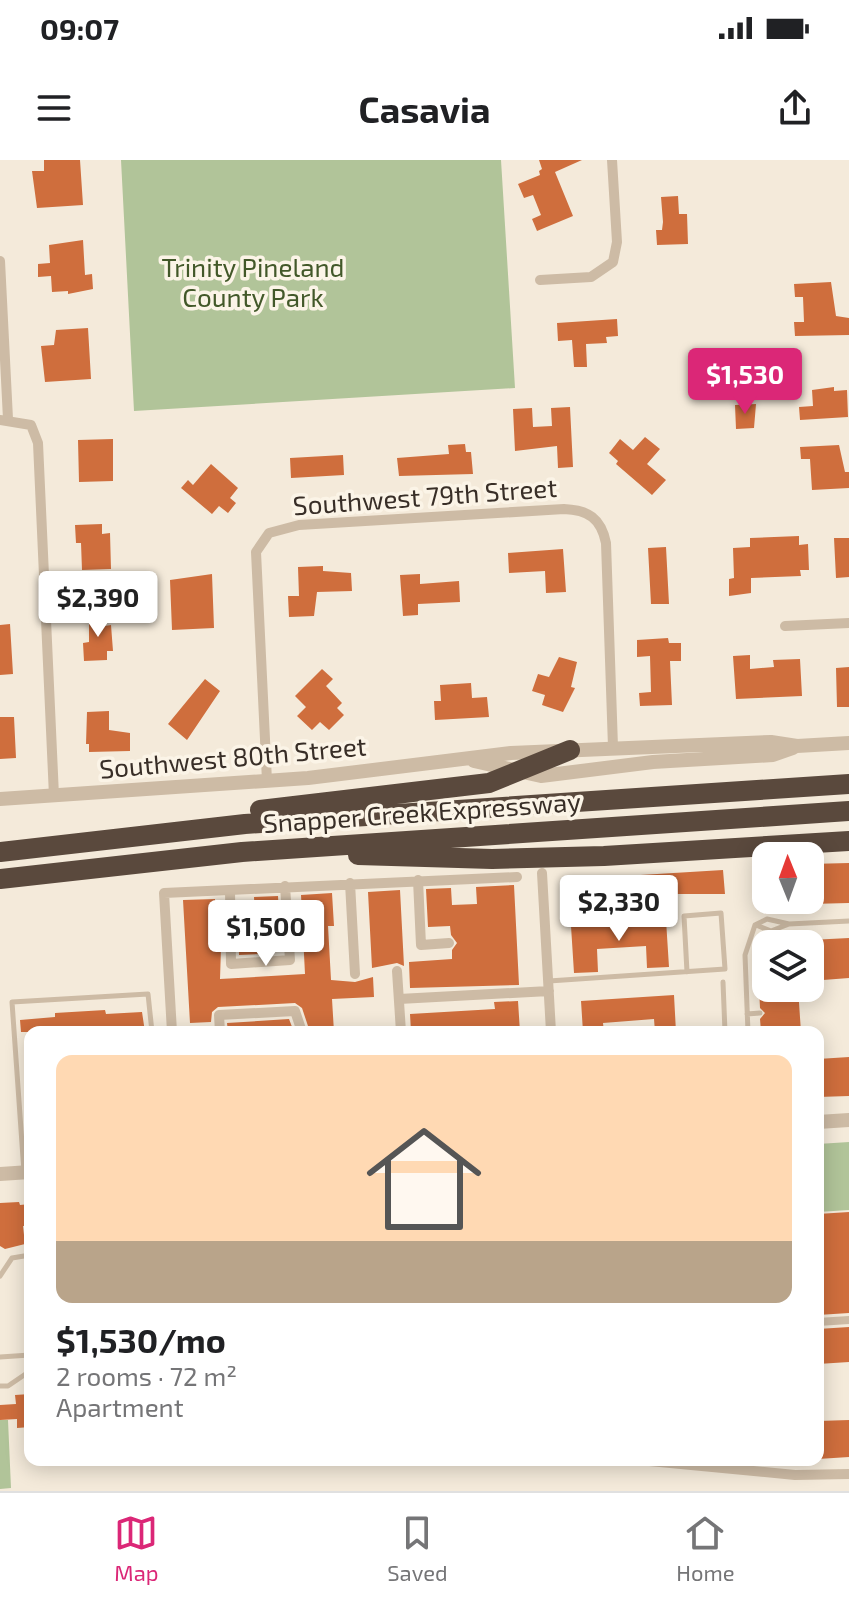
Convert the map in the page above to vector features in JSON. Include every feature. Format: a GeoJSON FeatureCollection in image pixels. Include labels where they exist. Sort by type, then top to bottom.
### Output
{"type":"FeatureCollection","features":[{"type":"Feature","properties":{"kind":"highway"},"geometry":{"type":"LineString","coordinates":[[152,833],[177,820],[479,785],[522,772],[570,750]]}},
{"type":"Feature","properties":{"kind":"highway","name":"Snapper Creek Expressway"},"geometry":{"type":"LineString","coordinates":[[0,852],[152,833],[849,784]]}},
{"type":"Feature","properties":{"kind":"highway","name":"Snapper Creek Expressway"},"geometry":{"type":"LineString","coordinates":[[0,879],[242,852],[849,811]]}},
{"type":"Feature","properties":{"kind":"highway"},"geometry":{"type":"LineString","coordinates":[[242,852],[506,859],[849,841]]}},
{"type":"Feature","properties":{"kind":"street"},"geometry":{"type":"LineString","coordinates":[[540,280],[591,277],[613,262],[617,242],[612,160]]}},
{"type":"Feature","properties":{"kind":"street"},"geometry":{"type":"LineString","coordinates":[[0,261],[4,420],[31,425],[39,449],[54,796]]}},
{"type":"Feature","properties":{"kind":"street","name":"Southwest 79th Street"},"geometry":{"type":"LineString","coordinates":[[267,781],[255,560],[264,537],[276,529],[299,525],[555,509],[591,514],[600,525],[606,543],[613,747]]}},
{"type":"Feature","properties":{"kind":"street"},"geometry":{"type":"LineString","coordinates":[[785,626],[849,623]]}},
{"type":"Feature","properties":{"kind":"street","name":"Southwest 80th Street"},"geometry":{"type":"LineString","coordinates":[[0,799],[267,781],[470,760],[492,755],[613,747],[849,743]]}},
{"type":"Feature","properties":{"kind":"street","name":"Southwest 80th Street"},"geometry":{"type":"LineString","coordinates":[[470,760],[551,775],[653,762],[773,755],[797,746]]}},
{"type":"Feature","properties":{"kind":"street"},"geometry":{"type":"LineString","coordinates":[[542,873],[551,1026]]}},
{"type":"Feature","properties":{"kind":"street"},"geometry":{"type":"LineString","coordinates":[[172,1026],[164,893],[517,877]]}},
{"type":"Feature","properties":{"kind":"street"},"geometry":{"type":"LineString","coordinates":[[418,880],[421,945],[449,943]]}},
{"type":"Feature","properties":{"kind":"street"},"geometry":{"type":"LineString","coordinates":[[350,883],[355,974]]}},
{"type":"Feature","properties":{"kind":"street"},"geometry":{"type":"LineString","coordinates":[[230,890],[231,964],[290,960],[285,886]]}},
{"type":"Feature","properties":{"kind":"street"},"geometry":{"type":"LineString","coordinates":[[397,971],[401,1026]]}},
{"type":"Feature","properties":{"kind":"street"},"geometry":{"type":"LineString","coordinates":[[399,999],[549,986]]}},
{"type":"Feature","properties":{"kind":"street"},"geometry":{"type":"LineString","coordinates":[[220,1026],[219,1015],[295,1011],[300,1026]]}},
{"type":"Feature","properties":{"kind":"street"},"geometry":{"type":"LineString","coordinates":[[824,1122],[849,1120]]}},
{"type":"Feature","properties":{"kind":"street"},"geometry":{"type":"LineString","coordinates":[[0,1174],[24,1172]]}},
{"type":"Feature","properties":{"kind":"street"},"geometry":{"type":"LineString","coordinates":[[824,1322],[849,1320]]}},
{"type":"Feature","properties":{"kind":"street"},"geometry":{"type":"LineString","coordinates":[[744,1466],[795,1475],[849,1474]]}},
{"type":"Feature","properties":{"kind":"lane"},"geometry":{"type":"LineString","coordinates":[[549,986],[725,969],[721,913],[684,916],[687,972]]}},
{"type":"Feature","properties":{"kind":"lane"},"geometry":{"type":"LineString","coordinates":[[748,1026],[745,955],[755,925],[767,919],[789,924],[849,921]]}},
{"type":"Feature","properties":{"kind":"lane"},"geometry":{"type":"LineString","coordinates":[[755,925],[771,931],[789,924]]}},
{"type":"Feature","properties":{"kind":"lane"},"geometry":{"type":"LineString","coordinates":[[723,982],[725,1026]]}},
{"type":"Feature","properties":{"kind":"lane"},"geometry":{"type":"LineString","coordinates":[[24,1138],[12,1002],[148,994],[151,1026]]}},
{"type":"Feature","properties":{"kind":"lane"},"geometry":{"type":"LineString","coordinates":[[747,1014],[760,1013]]}},
{"type":"Feature","properties":{"kind":"lane"},"geometry":{"type":"LineString","coordinates":[[0,1276],[12,1258],[24,1256]]}},
{"type":"Feature","properties":{"kind":"lane"},"geometry":{"type":"LineString","coordinates":[[0,1357],[24,1355]]}},
{"type":"Feature","properties":{"kind":"lane"},"geometry":{"type":"LineString","coordinates":[[0,1386],[8,1386],[24,1375]]}},
{"type":"Feature","properties":{"kind":"green space","name":"Trinity Pineland County Park"},"geometry":{"type":"Polygon","coordinates":[[[121,160],[501,160],[515,388],[134,411],[121,160]]]}},
{"type":"Feature","properties":{"kind":"green space"},"geometry":{"type":"Polygon","coordinates":[[[849,1142],[849,1210],[824,1212],[824,1144],[849,1142]]]}},
{"type":"Feature","properties":{"kind":"green space"},"geometry":{"type":"Polygon","coordinates":[[[0,1420],[8,1420],[11,1488],[0,1489],[0,1420]]]}},
{"type":"Feature","properties":{"kind":"building"},"geometry":{"type":"Polygon","coordinates":[[[44,160],[80,160],[83,205],[37,208],[32,171],[44,171],[44,160]]]}},
{"type":"Feature","properties":{"kind":"building"},"geometry":{"type":"Polygon","coordinates":[[[539,160],[582,160],[555,172],[573,216],[537,231],[532,219],[541,215],[533,195],[524,198],[518,184],[540,175],[539,160]]]}},
{"type":"Feature","properties":{"kind":"building"},"geometry":{"type":"Polygon","coordinates":[[[678,196],[679,214],[687,214],[688,244],[657,245],[656,230],[662,230],[663,222],[661,197],[678,196]]]}},
{"type":"Feature","properties":{"kind":"building"},"geometry":{"type":"Polygon","coordinates":[[[83,240],[85,275],[92,274],[93,289],[68,294],[68,291],[52,292],[51,276],[38,277],[38,264],[50,263],[49,245],[83,240]]]}},
{"type":"Feature","properties":{"kind":"building"},"geometry":{"type":"Polygon","coordinates":[[[831,282],[836,316],[849,318],[849,335],[795,336],[794,322],[804,322],[803,297],[795,297],[794,284],[831,282]]]}},
{"type":"Feature","properties":{"kind":"building"},"geometry":{"type":"Polygon","coordinates":[[[617,319],[618,336],[606,337],[607,343],[586,344],[587,367],[574,367],[572,340],[558,341],[557,323],[617,319]]]}},
{"type":"Feature","properties":{"kind":"building"},"geometry":{"type":"Polygon","coordinates":[[[88,328],[91,379],[45,382],[41,346],[54,345],[56,330],[88,328]]]}},
{"type":"Feature","properties":{"kind":"building"},"geometry":{"type":"Polygon","coordinates":[[[834,387],[834,391],[847,390],[848,417],[800,420],[799,407],[813,406],[812,390],[834,387]]]}},
{"type":"Feature","properties":{"kind":"building"},"geometry":{"type":"Polygon","coordinates":[[[756,404],[754,428],[736,429],[735,405],[756,404]]]}},
{"type":"Feature","properties":{"kind":"building"},"geometry":{"type":"Polygon","coordinates":[[[570,407],[573,467],[558,468],[557,446],[515,451],[513,409],[532,408],[533,427],[552,426],[551,408],[570,407]]]}},
{"type":"Feature","properties":{"kind":"building"},"geometry":{"type":"Polygon","coordinates":[[[645,437],[660,449],[647,464],[666,480],[652,495],[616,464],[618,461],[609,453],[620,439],[633,450],[645,437]]]}},
{"type":"Feature","properties":{"kind":"building"},"geometry":{"type":"Polygon","coordinates":[[[113,439],[113,481],[79,482],[78,440],[113,439]]]}},
{"type":"Feature","properties":{"kind":"building"},"geometry":{"type":"Polygon","coordinates":[[[465,444],[466,452],[471,452],[473,474],[399,476],[397,458],[449,454],[448,445],[465,444]]]}},
{"type":"Feature","properties":{"kind":"building"},"geometry":{"type":"Polygon","coordinates":[[[839,445],[845,472],[849,472],[849,488],[812,490],[810,459],[801,459],[800,447],[839,445]]]}},
{"type":"Feature","properties":{"kind":"building"},"geometry":{"type":"Polygon","coordinates":[[[343,455],[344,475],[291,478],[290,458],[343,455]]]}},
{"type":"Feature","properties":{"kind":"building"},"geometry":{"type":"Polygon","coordinates":[[[211,464],[238,488],[230,498],[236,503],[228,513],[219,506],[212,514],[181,488],[188,480],[193,485],[211,464]]]}},
{"type":"Feature","properties":{"kind":"building"},"geometry":{"type":"Polygon","coordinates":[[[102,524],[102,534],[110,533],[111,569],[82,570],[81,543],[76,543],[75,525],[102,524]]]}},
{"type":"Feature","properties":{"kind":"building"},"geometry":{"type":"Polygon","coordinates":[[[799,536],[799,545],[808,544],[809,570],[800,570],[801,576],[751,578],[751,593],[729,596],[729,579],[734,578],[733,548],[750,547],[750,538],[799,536]]]}},
{"type":"Feature","properties":{"kind":"building"},"geometry":{"type":"Polygon","coordinates":[[[834,538],[849,538],[849,577],[836,578],[834,538]]]}},
{"type":"Feature","properties":{"kind":"building"},"geometry":{"type":"Polygon","coordinates":[[[666,547],[669,604],[651,604],[648,548],[666,547]]]}},
{"type":"Feature","properties":{"kind":"building"},"geometry":{"type":"Polygon","coordinates":[[[563,549],[566,592],[546,593],[545,571],[509,573],[508,553],[563,549]]]}},
{"type":"Feature","properties":{"kind":"building"},"geometry":{"type":"Polygon","coordinates":[[[323,566],[323,571],[351,573],[352,591],[317,592],[314,616],[289,617],[288,596],[299,596],[298,567],[323,566]]]}},
{"type":"Feature","properties":{"kind":"building"},"geometry":{"type":"Polygon","coordinates":[[[212,574],[214,628],[172,630],[170,580],[212,574]]]}},
{"type":"Feature","properties":{"kind":"building"},"geometry":{"type":"Polygon","coordinates":[[[420,574],[420,584],[459,581],[460,602],[418,604],[418,615],[403,616],[400,575],[420,574]]]}},
{"type":"Feature","properties":{"kind":"building"},"geometry":{"type":"Polygon","coordinates":[[[105,613],[105,626],[111,625],[113,651],[107,651],[107,660],[84,661],[83,643],[89,642],[89,614],[105,613]]]}},
{"type":"Feature","properties":{"kind":"building"},"geometry":{"type":"Polygon","coordinates":[[[10,624],[13,674],[0,675],[0,625],[10,624]]]}},
{"type":"Feature","properties":{"kind":"building"},"geometry":{"type":"Polygon","coordinates":[[[668,638],[669,643],[681,643],[681,661],[670,661],[672,705],[640,706],[639,693],[651,692],[650,656],[637,657],[637,640],[668,638]]]}},
{"type":"Feature","properties":{"kind":"building"},"geometry":{"type":"Polygon","coordinates":[[[750,655],[750,669],[774,667],[773,660],[800,659],[802,696],[736,699],[733,656],[750,655]]]}},
{"type":"Feature","properties":{"kind":"building"},"geometry":{"type":"Polygon","coordinates":[[[559,657],[577,662],[571,687],[575,688],[563,712],[542,705],[545,695],[532,691],[538,674],[549,677],[559,657]]]}},
{"type":"Feature","properties":{"kind":"building"},"geometry":{"type":"Polygon","coordinates":[[[849,667],[849,707],[837,707],[836,668],[849,667]]]}},
{"type":"Feature","properties":{"kind":"building"},"geometry":{"type":"Polygon","coordinates":[[[322,669],[333,679],[326,686],[342,703],[337,708],[344,715],[329,730],[320,722],[312,730],[297,716],[306,707],[295,696],[322,669]]]}},
{"type":"Feature","properties":{"kind":"building"},"geometry":{"type":"Polygon","coordinates":[[[205,679],[220,691],[187,740],[168,724],[205,679]]]}},
{"type":"Feature","properties":{"kind":"building"},"geometry":{"type":"Polygon","coordinates":[[[471,683],[472,698],[487,697],[489,717],[435,720],[434,701],[441,701],[440,685],[471,683]]]}},
{"type":"Feature","properties":{"kind":"building"},"geometry":{"type":"Polygon","coordinates":[[[109,711],[109,730],[130,733],[130,751],[89,752],[89,744],[86,744],[87,712],[109,711]]]}},
{"type":"Feature","properties":{"kind":"building"},"geometry":{"type":"Polygon","coordinates":[[[0,717],[14,717],[16,758],[0,759],[0,717]]]}},
{"type":"Feature","properties":{"kind":"building"},"geometry":{"type":"Polygon","coordinates":[[[849,863],[849,903],[824,904],[824,864],[849,863]]]}},
{"type":"Feature","properties":{"kind":"building"},"geometry":{"type":"Polygon","coordinates":[[[723,870],[725,894],[655,894],[656,899],[626,900],[624,876],[723,870]]]}},
{"type":"Feature","properties":{"kind":"building"},"geometry":{"type":"Polygon","coordinates":[[[514,885],[519,985],[410,988],[409,962],[452,959],[452,950],[457,943],[451,935],[450,926],[428,927],[426,889],[451,888],[452,905],[477,904],[476,887],[514,885]]]}},
{"type":"Feature","properties":{"kind":"building"},"geometry":{"type":"Polygon","coordinates":[[[400,890],[404,966],[397,963],[372,968],[368,892],[400,890]]]}},
{"type":"Feature","properties":{"kind":"building"},"geometry":{"type":"Polygon","coordinates":[[[332,893],[334,926],[328,926],[331,980],[355,982],[373,977],[374,997],[332,999],[334,1026],[308,1026],[302,1008],[295,1003],[218,1007],[212,1012],[211,1022],[190,1023],[183,900],[215,899],[216,917],[222,917],[220,979],[305,974],[301,895],[332,893]]]}},
{"type":"Feature","properties":{"kind":"building"},"geometry":{"type":"Polygon","coordinates":[[[278,896],[280,935],[261,936],[262,954],[239,955],[238,916],[255,915],[254,897],[278,896]]]}},
{"type":"Feature","properties":{"kind":"building"},"geometry":{"type":"Polygon","coordinates":[[[666,920],[669,967],[647,968],[646,946],[597,949],[598,972],[574,973],[571,926],[666,920]]]}},
{"type":"Feature","properties":{"kind":"building"},"geometry":{"type":"Polygon","coordinates":[[[849,938],[849,978],[824,980],[824,939],[849,938]]]}},
{"type":"Feature","properties":{"kind":"building"},"geometry":{"type":"Polygon","coordinates":[[[674,995],[676,1026],[655,1026],[654,1019],[583,1026],[581,1001],[674,995]]]}},
{"type":"Feature","properties":{"kind":"building"},"geometry":{"type":"Polygon","coordinates":[[[518,1001],[520,1026],[411,1026],[410,1014],[495,1009],[494,1002],[518,1001]]]}},
{"type":"Feature","properties":{"kind":"building"},"geometry":{"type":"Polygon","coordinates":[[[760,1002],[799,1002],[801,1026],[761,1026],[760,1019],[765,1013],[760,1002]]]}},
{"type":"Feature","properties":{"kind":"building"},"geometry":{"type":"Polygon","coordinates":[[[105,1010],[106,1014],[142,1012],[144,1026],[24,1026],[24,1032],[21,1032],[20,1020],[55,1017],[55,1013],[105,1010]]]}},
{"type":"Feature","properties":{"kind":"building"},"geometry":{"type":"Polygon","coordinates":[[[289,1019],[292,1026],[227,1026],[227,1023],[289,1019]]]}},
{"type":"Feature","properties":{"kind":"building"},"geometry":{"type":"Polygon","coordinates":[[[849,1057],[849,1096],[824,1097],[824,1059],[849,1057]]]}},
{"type":"Feature","properties":{"kind":"building"},"geometry":{"type":"Polygon","coordinates":[[[0,1203],[24,1205],[24,1244],[5,1249],[0,1246],[0,1203]]]}},
{"type":"Feature","properties":{"kind":"building"},"geometry":{"type":"Polygon","coordinates":[[[849,1212],[849,1313],[824,1315],[824,1214],[849,1212]]]}},
{"type":"Feature","properties":{"kind":"building"},"geometry":{"type":"Polygon","coordinates":[[[849,1327],[849,1362],[824,1364],[824,1329],[849,1327]]]}},
{"type":"Feature","properties":{"kind":"building"},"geometry":{"type":"Polygon","coordinates":[[[24,1394],[24,1427],[17,1428],[17,1419],[0,1420],[0,1405],[16,1404],[15,1395],[24,1394]]]}},
{"type":"Feature","properties":{"kind":"building"},"geometry":{"type":"Polygon","coordinates":[[[849,1420],[849,1457],[824,1459],[824,1421],[849,1420]]]}}]}
